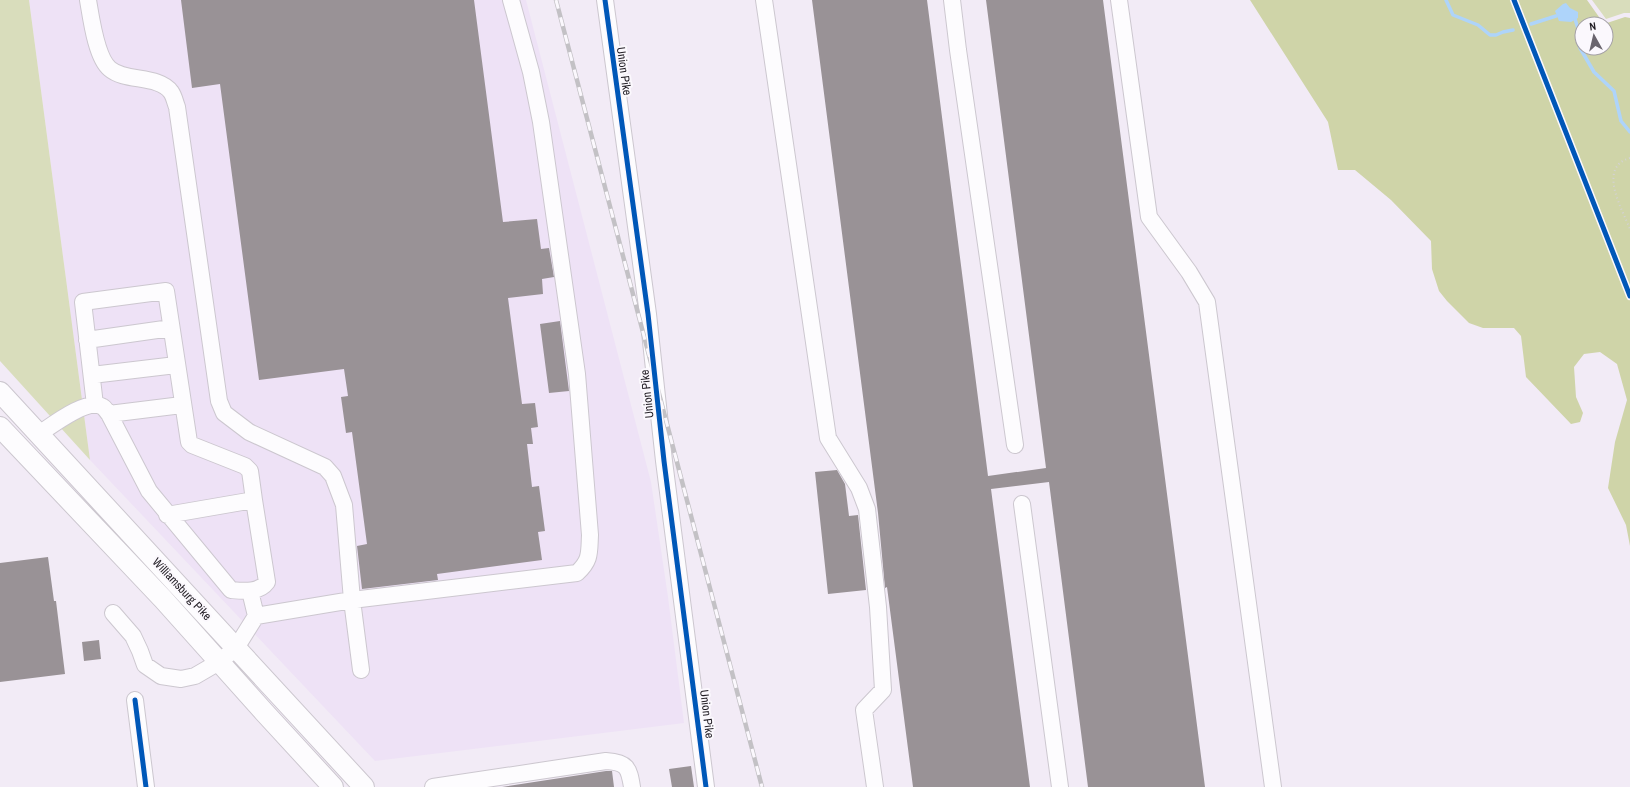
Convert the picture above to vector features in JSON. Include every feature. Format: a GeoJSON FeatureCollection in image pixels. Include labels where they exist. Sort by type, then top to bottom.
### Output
{"type":"FeatureCollection","features":[{"type":"Feature","properties":{"kind":"main road","name":"Williamsburg Pike"},"geometry":{"type":"LineString","coordinates":[[0,392],[364,787]]}},
{"type":"Feature","properties":{"kind":"main road","name":"Williamsburg Pike"},"geometry":{"type":"LineString","coordinates":[[0,427],[164,599],[219,662],[334,787]]}},
{"type":"Feature","properties":{"kind":"street"},"geometry":{"type":"LineString","coordinates":[[88,0],[93,33],[108,68],[117,74],[162,85],[171,92],[177,107],[219,402],[224,413],[249,432],[325,467],[333,476],[344,506],[352,600],[361,670]]}},
{"type":"Feature","properties":{"kind":"street"},"geometry":{"type":"LineString","coordinates":[[256,616],[352,600],[577,573],[584,566],[589,557],[590,535],[577,374],[541,122],[531,72],[511,0]]}},
{"type":"Feature","properties":{"kind":"street","name":"Union Pike"},"geometry":{"type":"LineString","coordinates":[[605,0],[648,314],[664,461],[706,787]]}},
{"type":"Feature","properties":{"kind":"street"},"geometry":{"type":"LineString","coordinates":[[764,0],[828,438],[859,488],[867,509],[878,606],[883,690],[864,710],[875,787]]}},
{"type":"Feature","properties":{"kind":"street"},"geometry":{"type":"LineString","coordinates":[[952,0],[1015,445]]}},
{"type":"Feature","properties":{"kind":"street"},"geometry":{"type":"LineString","coordinates":[[1119,0],[1149,217],[1189,272],[1207,302],[1273,787]]}},
{"type":"Feature","properties":{"kind":"street"},"geometry":{"type":"LineString","coordinates":[[39,434],[75,410],[95,405],[102,407],[109,414],[149,491],[167,515],[231,590],[250,591],[264,587],[267,582],[250,470],[245,466],[192,445],[189,442],[182,405],[166,291],[83,302],[95,405]]}},
{"type":"Feature","properties":{"kind":"street"},"geometry":{"type":"LineString","coordinates":[[87,340],[171,328]]}},
{"type":"Feature","properties":{"kind":"street"},"geometry":{"type":"LineString","coordinates":[[92,375],[176,365]]}},
{"type":"Feature","properties":{"kind":"street"},"geometry":{"type":"LineString","coordinates":[[109,414],[182,405]]}},
{"type":"Feature","properties":{"kind":"street"},"geometry":{"type":"LineString","coordinates":[[167,515],[254,500]]}},
{"type":"Feature","properties":{"kind":"street"},"geometry":{"type":"LineString","coordinates":[[1022,504],[1060,787]]}},
{"type":"Feature","properties":{"kind":"street"},"geometry":{"type":"LineString","coordinates":[[113,613],[133,636],[145,665],[161,676],[181,678],[195,676],[219,662],[236,648],[256,616],[250,591]]}},
{"type":"Feature","properties":{"kind":"street"},"geometry":{"type":"LineString","coordinates":[[135,700],[146,787]]}},
{"type":"Feature","properties":{"kind":"street"},"geometry":{"type":"LineString","coordinates":[[433,787],[606,761],[618,761],[626,767],[630,772],[632,787]]}},
{"type":"Feature","properties":{"kind":"path"},"geometry":{"type":"LineString","coordinates":[[1630,158],[1618,164],[1613,176],[1617,197],[1630,229]]}},
{"type":"Feature","properties":{"kind":"path"},"geometry":{"type":"LineString","coordinates":[[1625,283],[1629,290],[1630,296]]}},
{"type":"Feature","properties":{"kind":"shaded area"},"geometry":{"type":"Polygon","coordinates":[[[29,0],[526,0],[651,482],[668,597],[684,723],[375,761],[90,460],[29,0]]]}},
{"type":"Feature","properties":{"kind":"green space"},"geometry":{"type":"Polygon","coordinates":[[[0,0],[29,0],[90,460],[0,361],[0,0]]]}},
{"type":"Feature","properties":{"kind":"green space"},"geometry":{"type":"Polygon","coordinates":[[[1250,0],[1587,0],[1598,16],[1574,16],[1574,56],[1614,56],[1614,21],[1625,17],[1630,18],[1630,546],[1626,525],[1608,488],[1615,442],[1627,400],[1617,364],[1600,352],[1584,354],[1574,367],[1576,397],[1583,413],[1580,422],[1571,424],[1526,377],[1521,336],[1514,328],[1483,328],[1469,323],[1439,291],[1432,269],[1431,241],[1391,200],[1355,170],[1338,170],[1328,122],[1250,0]]]}},
{"type":"Feature","properties":{"kind":"green space"},"geometry":{"type":"Polygon","coordinates":[[[1592,0],[1630,0],[1630,13],[1624,13],[1614,16],[1604,16],[1592,0]]]}},
{"type":"Feature","properties":{"kind":"water"},"geometry":{"type":"Polygon","coordinates":[[[1566,3],[1570,8],[1578,12],[1578,16],[1574,16],[1574,20],[1571,22],[1559,21],[1555,11],[1566,3]]]}},
{"type":"Feature","properties":{"kind":"building"},"geometry":{"type":"Polygon","coordinates":[[[181,0],[474,0],[503,222],[537,219],[541,249],[549,248],[554,277],[542,279],[543,294],[508,298],[522,404],[535,403],[538,427],[531,428],[533,444],[527,444],[532,487],[539,486],[545,531],[538,532],[542,560],[437,574],[438,580],[362,589],[357,546],[367,544],[352,432],[346,433],[341,397],[348,396],[344,369],[259,380],[220,84],[192,88],[181,0]]]}},
{"type":"Feature","properties":{"kind":"building"},"geometry":{"type":"Polygon","coordinates":[[[812,0],[927,0],[988,476],[1046,468],[986,0],[1103,0],[1205,787],[1088,787],[1049,482],[991,489],[1030,787],[913,787],[887,587],[885,588],[878,513],[812,0]]]}},
{"type":"Feature","properties":{"kind":"building"},"geometry":{"type":"Polygon","coordinates":[[[560,321],[569,391],[549,393],[540,324],[560,321]]]}},
{"type":"Feature","properties":{"kind":"building"},"geometry":{"type":"Polygon","coordinates":[[[837,470],[845,484],[849,516],[858,515],[866,590],[828,594],[815,472],[837,470]]]}},
{"type":"Feature","properties":{"kind":"building"},"geometry":{"type":"Polygon","coordinates":[[[48,557],[54,601],[56,601],[65,674],[0,682],[0,563],[48,557]]]}},
{"type":"Feature","properties":{"kind":"building"},"geometry":{"type":"Polygon","coordinates":[[[99,640],[101,659],[84,661],[82,642],[99,640]]]}},
{"type":"Feature","properties":{"kind":"building"},"geometry":{"type":"Polygon","coordinates":[[[691,766],[694,787],[672,787],[669,769],[691,766]]]}},
{"type":"Feature","properties":{"kind":"building"},"geometry":{"type":"Polygon","coordinates":[[[612,771],[614,787],[502,787],[612,771]]]}},
{"type":"Feature","properties":{"kind":"waterway"},"geometry":{"type":"LineString","coordinates":[[1446,0],[1453,15],[1478,25],[1490,35],[1496,35],[1513,30]]}},
{"type":"Feature","properties":{"kind":"waterway"},"geometry":{"type":"LineString","coordinates":[[1531,24],[1556,16]]}},
{"type":"Feature","properties":{"kind":"waterway"},"geometry":{"type":"LineString","coordinates":[[1585,56],[1594,72],[1614,91],[1621,121],[1630,132]]}},
{"type":"Feature","properties":{"kind":"railway"},"geometry":{"type":"LineString","coordinates":[[556,0],[762,787]]}},
{"type":"Feature","properties":{"kind":"cycle path"},"geometry":{"type":"LineString","coordinates":[[605,0],[648,314],[664,461],[706,787]]}},
{"type":"Feature","properties":{"kind":"cycle path"},"geometry":{"type":"LineString","coordinates":[[1514,0],[1630,296]]}},
{"type":"Feature","properties":{"kind":"cycle path"},"geometry":{"type":"LineString","coordinates":[[135,700],[146,787]]}}]}
